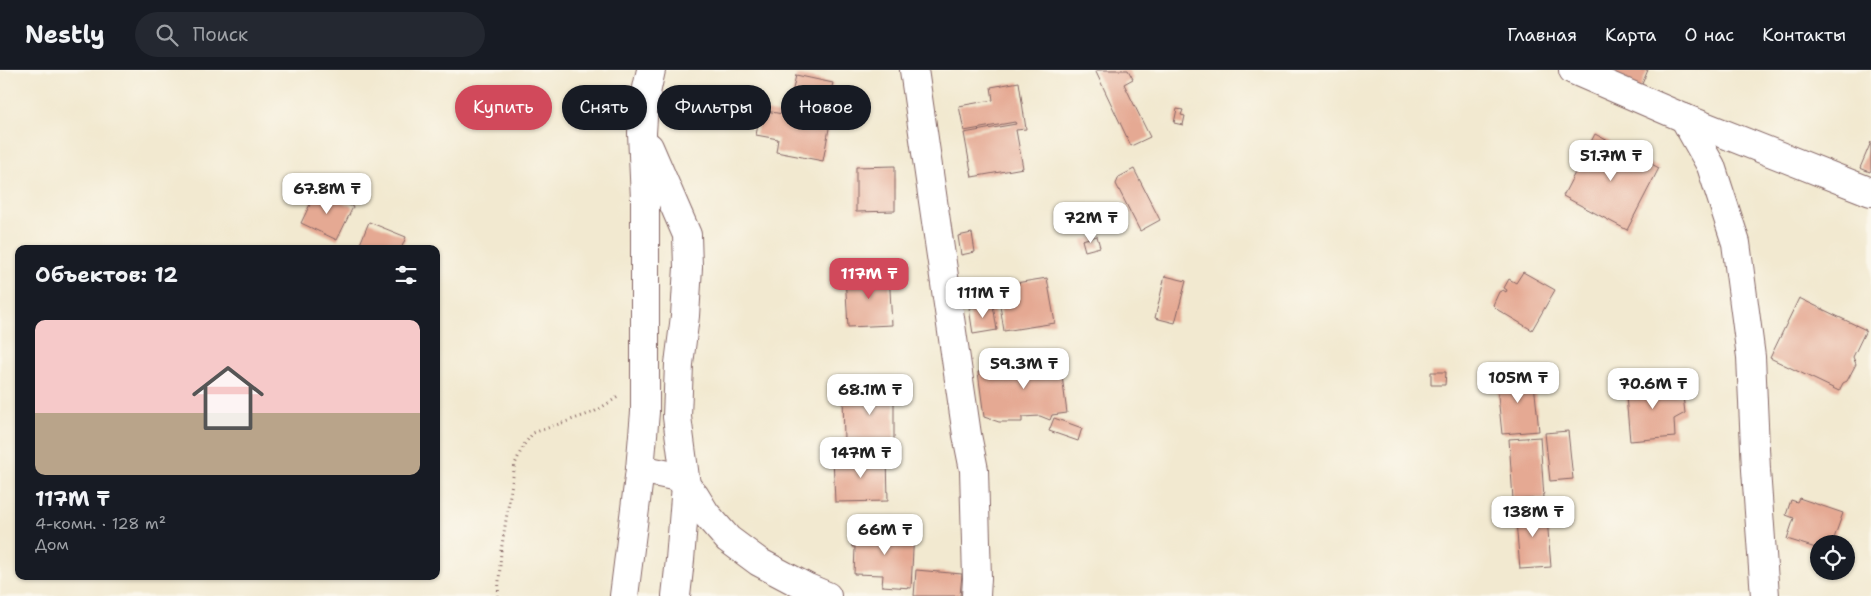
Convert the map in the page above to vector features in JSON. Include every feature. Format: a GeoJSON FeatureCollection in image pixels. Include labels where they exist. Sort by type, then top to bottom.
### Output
{"type":"FeatureCollection","features":[{"type":"Feature","properties":{"kind":"street"},"geometry":{"type":"LineString","coordinates":[[647,86],[650,70]]}},
{"type":"Feature","properties":{"kind":"street"},"geometry":{"type":"LineString","coordinates":[[914,70],[967,436],[974,470],[978,578],[976,596]]}},
{"type":"Feature","properties":{"kind":"street"},"geometry":{"type":"LineString","coordinates":[[1574,70],[1684,118],[1871,192]]}},
{"type":"Feature","properties":{"kind":"street"},"geometry":{"type":"LineString","coordinates":[[1684,118],[1711,166],[1736,243],[1751,357],[1756,470],[1765,596]]}},
{"type":"Feature","properties":{"kind":"street"},"geometry":{"type":"LineString","coordinates":[[624,596],[640,470],[645,412],[645,199],[642,130]]}},
{"type":"Feature","properties":{"kind":"street"},"geometry":{"type":"LineString","coordinates":[[643,130],[654,163],[672,199],[687,236],[685,306],[677,417],[686,485],[676,596]]}},
{"type":"Feature","properties":{"kind":"street"},"geometry":{"type":"LineString","coordinates":[[645,368],[681,352]]}},
{"type":"Feature","properties":{"kind":"street"},"geometry":{"type":"LineString","coordinates":[[640,470],[678,477],[728,539],[759,562],[827,596]]}},
{"type":"Feature","properties":{"kind":"path"},"geometry":{"type":"LineString","coordinates":[[498,596],[502,551],[515,464],[523,446],[533,433],[594,412],[618,397],[645,368]]}},
{"type":"Feature","properties":{"kind":"building"},"geometry":{"type":"Polygon","coordinates":[[[1095,70],[1128,70],[1133,79],[1124,84],[1150,137],[1131,146],[1095,70]]]}},
{"type":"Feature","properties":{"kind":"building"},"geometry":{"type":"Polygon","coordinates":[[[1594,70],[1648,70],[1639,91],[1594,70]]]}},
{"type":"Feature","properties":{"kind":"building"},"geometry":{"type":"Polygon","coordinates":[[[796,75],[833,83],[832,85],[794,85],[796,75]]]}},
{"type":"Feature","properties":{"kind":"building"},"geometry":{"type":"Polygon","coordinates":[[[1019,82],[1026,129],[1016,130],[1023,168],[972,177],[964,133],[1016,124],[1015,122],[964,131],[959,106],[993,100],[991,87],[1019,82]]]}},
{"type":"Feature","properties":{"kind":"building"},"geometry":{"type":"Polygon","coordinates":[[[1177,109],[1183,110],[1181,115],[1185,116],[1183,125],[1174,123],[1177,109]]]}},
{"type":"Feature","properties":{"kind":"building"},"geometry":{"type":"Polygon","coordinates":[[[771,112],[781,114],[781,130],[829,130],[823,161],[776,152],[778,139],[756,135],[757,130],[771,130],[771,112]]]}},
{"type":"Feature","properties":{"kind":"building"},"geometry":{"type":"Polygon","coordinates":[[[1595,134],[1659,168],[1627,230],[1563,196],[1595,134]]]}},
{"type":"Feature","properties":{"kind":"building"},"geometry":{"type":"Polygon","coordinates":[[[1871,142],[1871,170],[1870,172],[1860,168],[1871,142]]]}},
{"type":"Feature","properties":{"kind":"building"},"geometry":{"type":"Polygon","coordinates":[[[895,166],[895,211],[856,212],[856,167],[895,166]]]}},
{"type":"Feature","properties":{"kind":"building"},"geometry":{"type":"Polygon","coordinates":[[[1134,169],[1160,220],[1140,231],[1116,184],[1119,177],[1134,169]]]}},
{"type":"Feature","properties":{"kind":"building"},"geometry":{"type":"Polygon","coordinates":[[[317,190],[353,207],[337,240],[301,223],[317,190]]]}},
{"type":"Feature","properties":{"kind":"building"},"geometry":{"type":"Polygon","coordinates":[[[1081,206],[1083,213],[1075,215],[1074,207],[1081,206]]]}},
{"type":"Feature","properties":{"kind":"building"},"geometry":{"type":"Polygon","coordinates":[[[369,222],[406,237],[403,245],[360,245],[369,222]]]}},
{"type":"Feature","properties":{"kind":"building"},"geometry":{"type":"Polygon","coordinates":[[[972,233],[975,252],[961,255],[958,236],[972,233]]]}},
{"type":"Feature","properties":{"kind":"building"},"geometry":{"type":"Polygon","coordinates":[[[1097,236],[1100,247],[1085,251],[1082,240],[1097,236]]]}},
{"type":"Feature","properties":{"kind":"building"},"geometry":{"type":"Polygon","coordinates":[[[1523,272],[1555,290],[1532,330],[1498,310],[1493,305],[1499,292],[1503,290],[1506,292],[1507,290],[1504,288],[1509,279],[1516,283],[1523,272]]]}},
{"type":"Feature","properties":{"kind":"building"},"geometry":{"type":"Polygon","coordinates":[[[889,273],[892,325],[848,327],[845,275],[889,273]]]}},
{"type":"Feature","properties":{"kind":"building"},"geometry":{"type":"Polygon","coordinates":[[[1165,276],[1186,281],[1175,323],[1155,318],[1165,276]]]}},
{"type":"Feature","properties":{"kind":"building"},"geometry":{"type":"Polygon","coordinates":[[[1047,278],[1055,323],[1004,331],[997,286],[1047,278]]]}},
{"type":"Feature","properties":{"kind":"building"},"geometry":{"type":"Polygon","coordinates":[[[1799,298],[1866,330],[1853,357],[1856,364],[1839,391],[1770,358],[1799,298]]]}},
{"type":"Feature","properties":{"kind":"building"},"geometry":{"type":"Polygon","coordinates":[[[993,305],[997,330],[973,334],[969,308],[993,305]]]}},
{"type":"Feature","properties":{"kind":"building"},"geometry":{"type":"Polygon","coordinates":[[[1059,354],[1067,413],[1052,415],[1050,420],[1040,416],[1022,417],[1022,422],[999,422],[984,417],[978,372],[1007,368],[1006,361],[1059,354]]]}},
{"type":"Feature","properties":{"kind":"building"},"geometry":{"type":"Polygon","coordinates":[[[1431,372],[1446,372],[1445,385],[1431,385],[1431,372]]]}},
{"type":"Feature","properties":{"kind":"building"},"geometry":{"type":"Polygon","coordinates":[[[1533,374],[1539,431],[1502,434],[1496,377],[1533,374]]]}},
{"type":"Feature","properties":{"kind":"building"},"geometry":{"type":"Polygon","coordinates":[[[1674,381],[1675,397],[1683,396],[1685,413],[1674,419],[1675,437],[1630,441],[1625,385],[1674,381]]]}},
{"type":"Feature","properties":{"kind":"building"},"geometry":{"type":"Polygon","coordinates":[[[894,386],[894,441],[844,441],[843,394],[879,394],[879,387],[894,386]]]}},
{"type":"Feature","properties":{"kind":"building"},"geometry":{"type":"Polygon","coordinates":[[[1054,418],[1082,428],[1078,441],[1049,431],[1054,418]]]}},
{"type":"Feature","properties":{"kind":"building"},"geometry":{"type":"Polygon","coordinates":[[[1568,431],[1573,479],[1550,481],[1545,433],[1568,431]]]}},
{"type":"Feature","properties":{"kind":"building"},"geometry":{"type":"Polygon","coordinates":[[[1540,437],[1544,498],[1513,500],[1509,439],[1540,437]]]}},
{"type":"Feature","properties":{"kind":"building"},"geometry":{"type":"Polygon","coordinates":[[[887,456],[888,501],[835,502],[833,457],[887,456]]]}},
{"type":"Feature","properties":{"kind":"building"},"geometry":{"type":"Polygon","coordinates":[[[1799,498],[1843,513],[1835,535],[1810,535],[1810,546],[1787,539],[1794,518],[1786,515],[1791,500],[1797,502],[1799,498]]]}},
{"type":"Feature","properties":{"kind":"building"},"geometry":{"type":"Polygon","coordinates":[[[1546,506],[1551,567],[1520,569],[1515,509],[1546,506]]]}},
{"type":"Feature","properties":{"kind":"building"},"geometry":{"type":"Polygon","coordinates":[[[857,529],[914,531],[911,588],[882,586],[883,575],[854,574],[855,547],[852,547],[853,532],[857,533],[857,529]]]}},
{"type":"Feature","properties":{"kind":"building"},"geometry":{"type":"Polygon","coordinates":[[[916,570],[962,574],[960,596],[914,596],[916,570]]]}}]}
